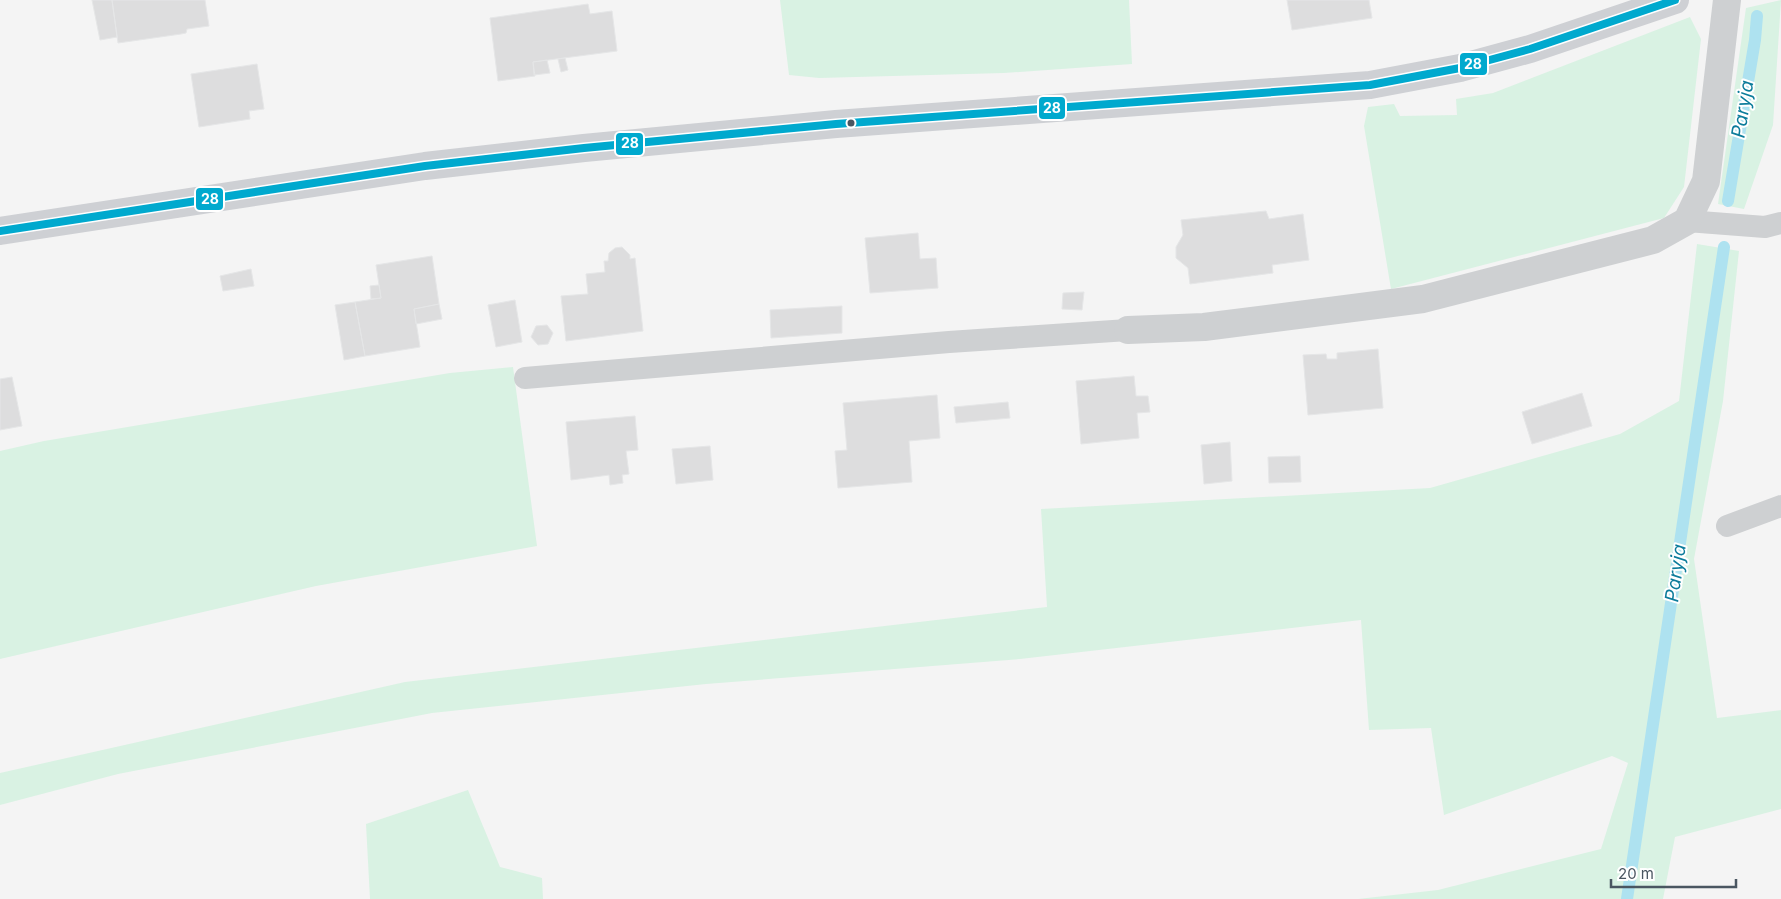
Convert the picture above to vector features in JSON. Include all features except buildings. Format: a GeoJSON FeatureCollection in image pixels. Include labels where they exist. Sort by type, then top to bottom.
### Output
{"type":"FeatureCollection","features":[{"type":"Feature","properties":{"kind":"street"},"geometry":{"type":"LineString","coordinates":[[0,231],[425,166],[584,148],[836,124],[1370,85],[1460,68],[1530,49],[1675,0]]}},
{"type":"Feature","properties":{"kind":"street"},"geometry":{"type":"LineString","coordinates":[[1128,330],[1204,327],[1424,299],[1653,240],[1686,221],[1706,181],[1727,0]]}},
{"type":"Feature","properties":{"kind":"lane"},"geometry":{"type":"LineString","coordinates":[[1686,221],[1765,227],[1781,223]]}},
{"type":"Feature","properties":{"kind":"lane"},"geometry":{"type":"LineString","coordinates":[[525,378],[939,343],[1128,330]]}},
{"type":"Feature","properties":{"kind":"lane"},"geometry":{"type":"LineString","coordinates":[[1727,526],[1781,506]]}},
{"type":"Feature","properties":{"kind":"green space"},"geometry":{"type":"Polygon","coordinates":[[[780,0],[1129,0],[1132,64],[1004,73],[819,78],[789,75],[780,0]]]}},
{"type":"Feature","properties":{"kind":"green space"},"geometry":{"type":"Polygon","coordinates":[[[1781,0],[1773,125],[1744,209],[1718,204],[1746,8],[1781,0]]]}},
{"type":"Feature","properties":{"kind":"green space"},"geometry":{"type":"Polygon","coordinates":[[[1690,17],[1701,39],[1684,187],[1664,218],[1391,289],[1364,126],[1368,107],[1394,104],[1400,116],[1457,115],[1456,99],[1493,93],[1690,17]]]}},
{"type":"Feature","properties":{"kind":"green space"},"geometry":{"type":"Polygon","coordinates":[[[1697,244],[1739,251],[1723,401],[1694,559],[1717,718],[1781,710],[1781,809],[1675,837],[1663,899],[1358,899],[1438,890],[1601,849],[1628,763],[1612,756],[1444,815],[1431,728],[1369,730],[1361,620],[1020,659],[706,684],[432,713],[118,774],[0,805],[0,773],[405,682],[1047,607],[1041,509],[1430,488],[1620,434],[1679,401],[1697,244]]]}},
{"type":"Feature","properties":{"kind":"green space"},"geometry":{"type":"Polygon","coordinates":[[[513,367],[537,546],[316,586],[0,659],[0,451],[44,441],[450,373],[513,367]]]}},
{"type":"Feature","properties":{"kind":"green space"},"geometry":{"type":"Polygon","coordinates":[[[468,790],[500,867],[542,878],[543,899],[370,899],[366,824],[468,790]]]}},
{"type":"Feature","properties":{"kind":"waterway","name":"Paryja"},"geometry":{"type":"LineString","coordinates":[[1728,201],[1755,40],[1757,16]]}},
{"type":"Feature","properties":{"kind":"waterway","name":"Paryja"},"geometry":{"type":"LineString","coordinates":[[1627,899],[1724,247]]}},
{"type":"Feature","properties":{"kind":"transit line","name":"28"},"geometry":{"type":"LineString","coordinates":[[0,231],[425,166],[584,148],[836,124],[1370,85],[1460,68],[1530,49],[1675,0]]}}]}
